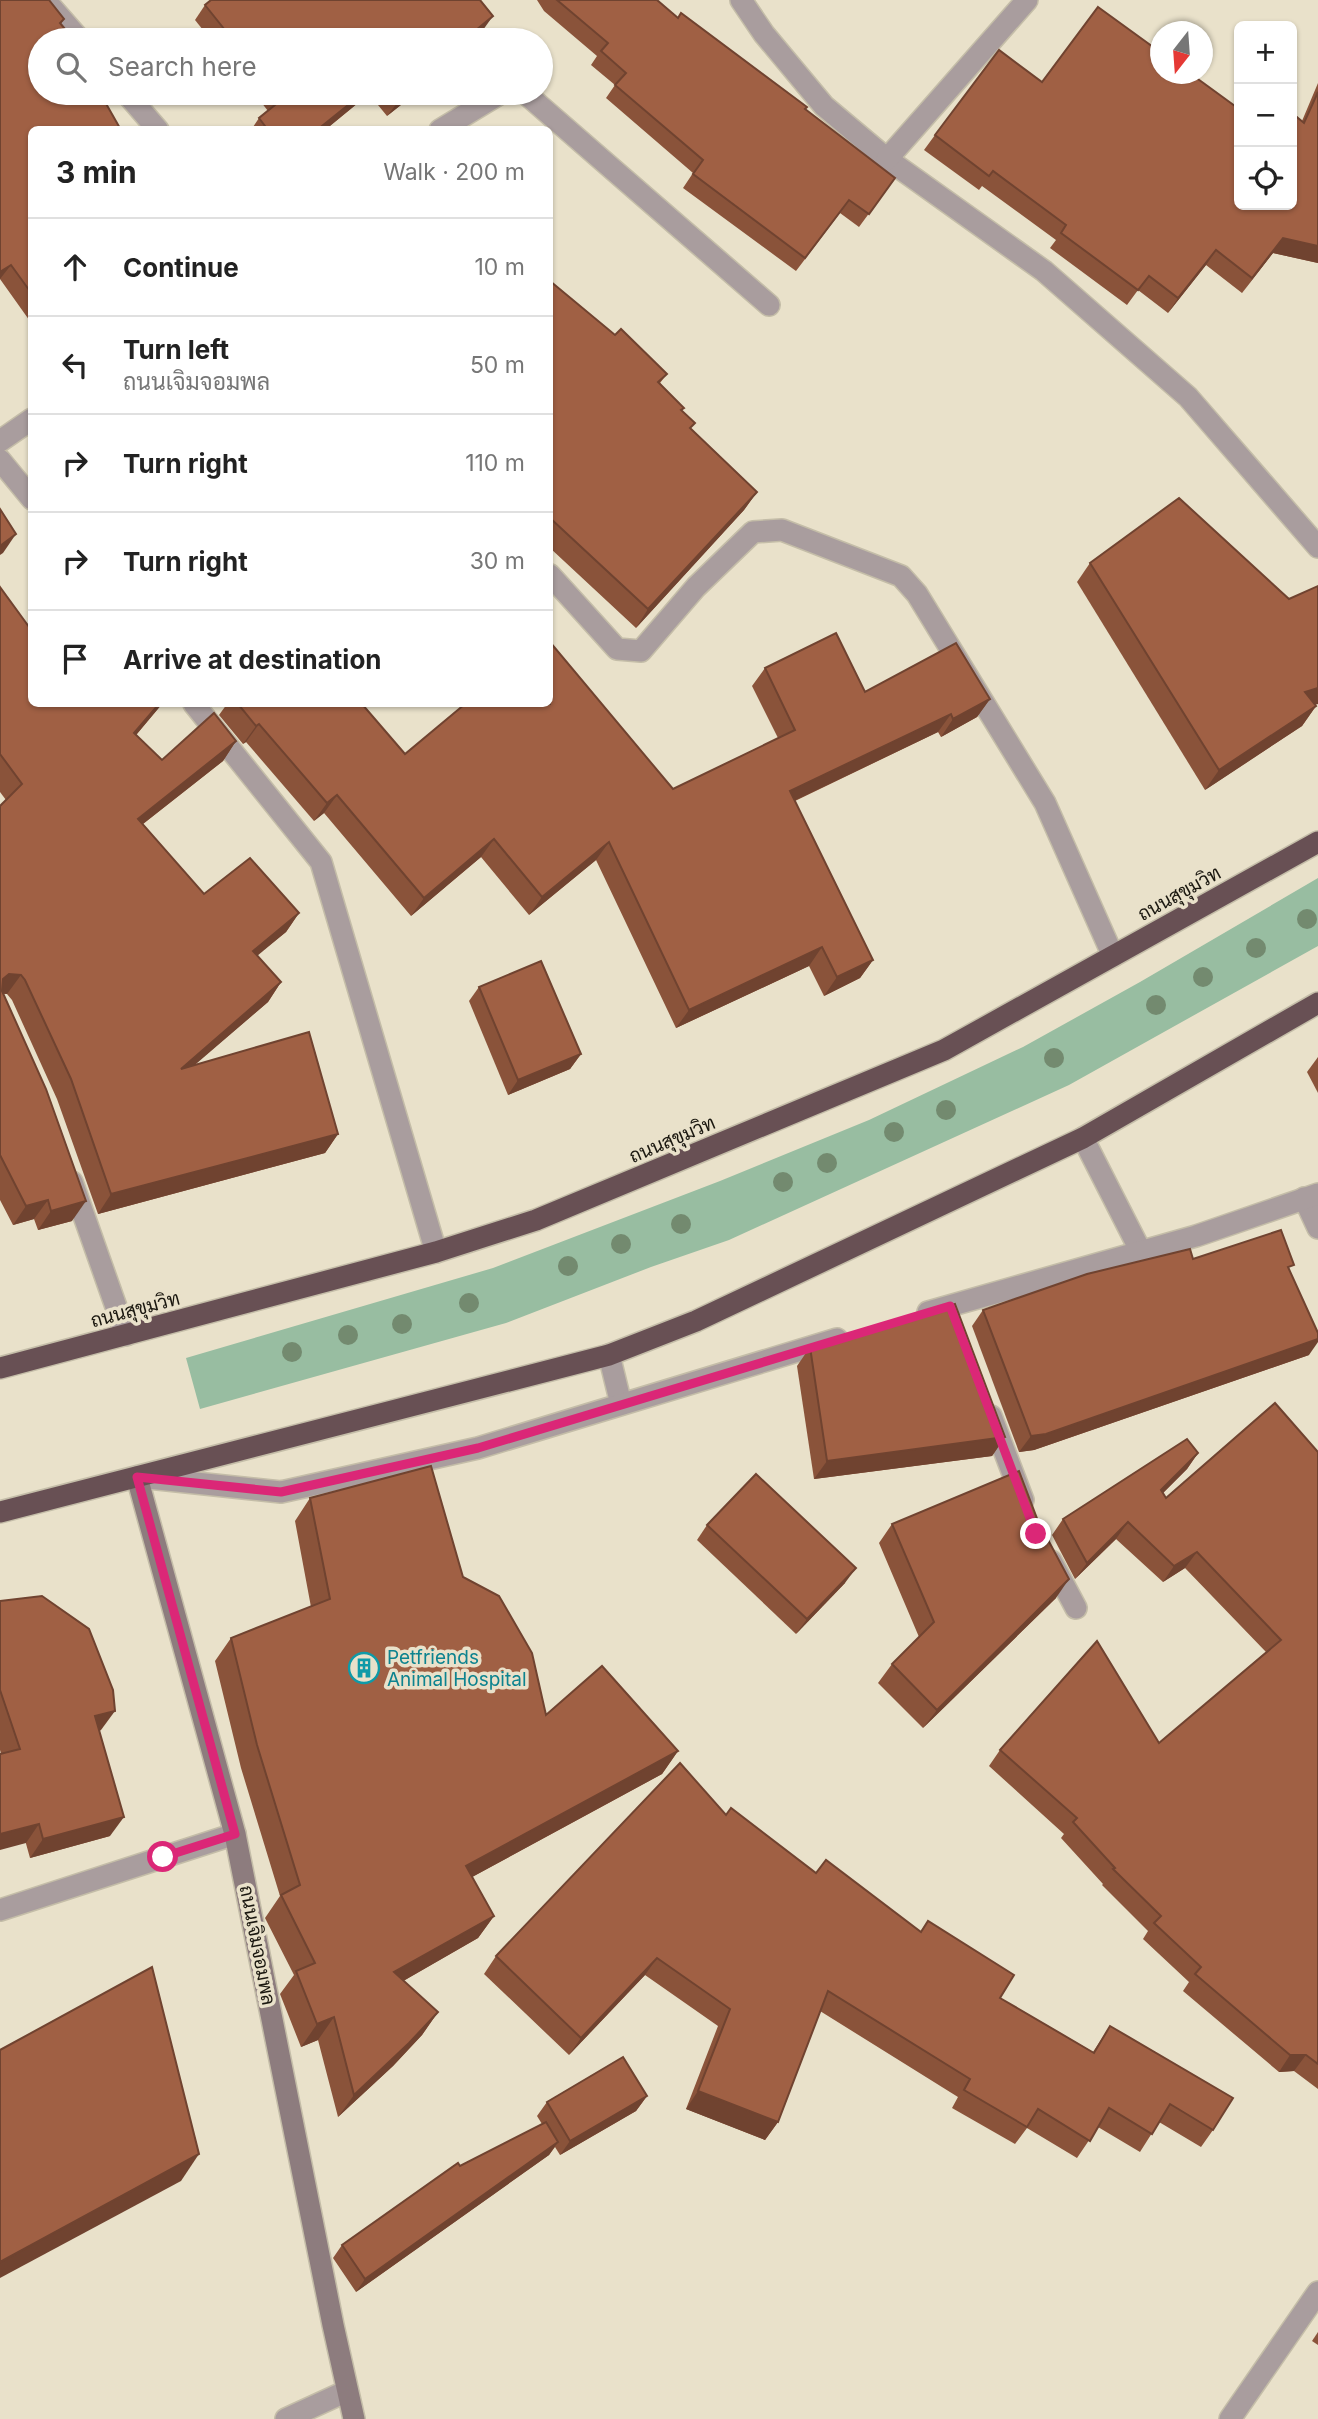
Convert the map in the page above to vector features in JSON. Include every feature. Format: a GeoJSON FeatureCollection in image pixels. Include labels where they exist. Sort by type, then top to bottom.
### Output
{"type":"FeatureCollection","features":[{"type":"Feature","properties":{"kind":"highway","name":"ถนนสุขุมวิท"},"geometry":{"type":"LineString","coordinates":[[0,1368],[436,1252],[536,1220],[944,1050],[1318,842]]}},
{"type":"Feature","properties":{"kind":"highway"},"geometry":{"type":"LineString","coordinates":[[0,1511],[609,1355],[696,1321],[1083,1138],[1318,1003]]}},
{"type":"Feature","properties":{"kind":"main road","name":"ถนนเจิมจอมพล"},"geometry":{"type":"LineString","coordinates":[[137,1477],[235,1834],[354,2419]]}},
{"type":"Feature","properties":{"kind":"street"},"geometry":{"type":"LineString","coordinates":[[45,0],[70,28]]}},
{"type":"Feature","properties":{"kind":"street"},"geometry":{"type":"LineString","coordinates":[[741,0],[764,34],[824,107],[887,159],[1044,271],[1188,397],[1318,547]]}},
{"type":"Feature","properties":{"kind":"street"},"geometry":{"type":"LineString","coordinates":[[887,159],[1027,0]]}},
{"type":"Feature","properties":{"kind":"street"},"geometry":{"type":"LineString","coordinates":[[136,105],[155,126]]}},
{"type":"Feature","properties":{"kind":"street"},"geometry":{"type":"LineString","coordinates":[[446,126],[481,105]]}},
{"type":"Feature","properties":{"kind":"street"},"geometry":{"type":"LineString","coordinates":[[539,105],[769,305]]}},
{"type":"Feature","properties":{"kind":"street"},"geometry":{"type":"LineString","coordinates":[[0,441],[28,422]]}},
{"type":"Feature","properties":{"kind":"street"},"geometry":{"type":"LineString","coordinates":[[0,460],[28,494]]}},
{"type":"Feature","properties":{"kind":"street"},"geometry":{"type":"LineString","coordinates":[[553,578],[617,649],[641,651],[696,587],[753,531],[782,530],[901,576],[917,594],[1045,803],[1113,956]]}},
{"type":"Feature","properties":{"kind":"street"},"geometry":{"type":"LineString","coordinates":[[196,707],[321,862],[436,1252]]}},
{"type":"Feature","properties":{"kind":"street"},"geometry":{"type":"LineString","coordinates":[[1083,1138],[1140,1252]]}},
{"type":"Feature","properties":{"kind":"street"},"geometry":{"type":"LineString","coordinates":[[65,1164],[126,1335]]}},
{"type":"Feature","properties":{"kind":"street"},"geometry":{"type":"LineString","coordinates":[[910,1318],[1196,1236],[1311,1196],[1318,1228]]}},
{"type":"Feature","properties":{"kind":"street"},"geometry":{"type":"LineString","coordinates":[[950,1306],[959,1331]]}},
{"type":"Feature","properties":{"kind":"street"},"geometry":{"type":"LineString","coordinates":[[137,1477],[281,1492],[478,1448],[857,1334]]}},
{"type":"Feature","properties":{"kind":"street"},"geometry":{"type":"LineString","coordinates":[[609,1355],[621,1404]]}},
{"type":"Feature","properties":{"kind":"street"},"geometry":{"type":"LineString","coordinates":[[983,1395],[1031,1522]]}},
{"type":"Feature","properties":{"kind":"street"},"geometry":{"type":"LineString","coordinates":[[1043,1547],[1076,1608]]}},
{"type":"Feature","properties":{"kind":"street"},"geometry":{"type":"LineString","coordinates":[[0,1910],[235,1834]]}},
{"type":"Feature","properties":{"kind":"street"},"geometry":{"type":"LineString","coordinates":[[1242,2415],[1289,2332],[1318,2292]]}},
{"type":"Feature","properties":{"kind":"street"},"geometry":{"type":"LineString","coordinates":[[286,2419],[347,2392]]}},
{"type":"Feature","properties":{"kind":"green space"},"geometry":{"type":"Polygon","coordinates":[[[1318,878],[1318,946],[1069,1085],[729,1240],[506,1323],[200,1409],[186,1358],[493,1268],[720,1181],[869,1120],[1023,1047],[1318,878]]]}},
{"type":"Feature","properties":{"kind":"building"},"geometry":{"type":"Polygon","coordinates":[[[0,0],[49,0],[64,19],[60,23],[64,28],[28,28],[28,105],[107,105],[119,126],[28,126],[28,288],[11,265],[0,272],[0,0]]]}},
{"type":"Feature","properties":{"kind":"building"},"geometry":{"type":"Polygon","coordinates":[[[211,0],[480,0],[493,16],[478,28],[223,28],[205,5],[211,0]]]}},
{"type":"Feature","properties":{"kind":"building"},"geometry":{"type":"Polygon","coordinates":[[[557,0],[657,0],[678,18],[681,13],[807,107],[805,109],[895,178],[869,214],[849,200],[805,258],[693,174],[703,160],[615,85],[626,73],[601,51],[608,43],[557,0]]]}},
{"type":"Feature","properties":{"kind":"building"},"geometry":{"type":"Polygon","coordinates":[[[1098,7],[1150,45],[1150,84],[1205,84],[1234,105],[1234,210],[1297,210],[1297,117],[1304,123],[1318,92],[1318,246],[1283,238],[1252,278],[1216,250],[1178,298],[1149,276],[1138,290],[1061,233],[1066,225],[993,171],[989,176],[935,135],[999,50],[1042,82],[1098,7]]]}},
{"type":"Feature","properties":{"kind":"building"},"geometry":{"type":"Polygon","coordinates":[[[275,105],[348,105],[322,126],[265,126],[259,118],[275,105]]]}},
{"type":"Feature","properties":{"kind":"building"},"geometry":{"type":"Polygon","coordinates":[[[553,283],[615,335],[621,329],[667,374],[658,382],[695,423],[690,428],[757,492],[648,609],[553,521],[553,283]]]}},
{"type":"Feature","properties":{"kind":"building"},"geometry":{"type":"Polygon","coordinates":[[[1179,498],[1289,599],[1318,586],[1318,688],[1305,692],[1316,706],[1219,770],[1090,563],[1179,498]]]}},
{"type":"Feature","properties":{"kind":"building"},"geometry":{"type":"Polygon","coordinates":[[[0,509],[16,534],[0,546],[0,509]]]}},
{"type":"Feature","properties":{"kind":"building"},"geometry":{"type":"Polygon","coordinates":[[[0,587],[28,626],[28,707],[156,707],[134,733],[162,760],[214,713],[236,741],[138,819],[204,894],[250,858],[299,913],[253,951],[281,982],[181,1069],[309,1032],[338,1134],[111,1194],[71,1079],[25,980],[21,975],[9,974],[3,979],[2,991],[46,1089],[86,1201],[51,1211],[48,1200],[26,1206],[0,1155],[0,806],[22,784],[0,754],[0,587]]]}},
{"type":"Feature","properties":{"kind":"building"},"geometry":{"type":"Polygon","coordinates":[[[836,633],[865,692],[956,643],[990,699],[953,719],[951,714],[790,791],[873,960],[837,977],[822,947],[689,1010],[609,842],[542,897],[494,839],[424,898],[337,795],[327,803],[259,724],[256,726],[240,707],[365,707],[405,754],[461,707],[553,707],[553,646],[673,789],[795,730],[765,668],[836,633]]]}},
{"type":"Feature","properties":{"kind":"building"},"geometry":{"type":"Polygon","coordinates":[[[541,961],[581,1054],[518,1080],[479,987],[541,961]]]}},
{"type":"Feature","properties":{"kind":"building"},"geometry":{"type":"Polygon","coordinates":[[[1281,1230],[1294,1265],[1288,1267],[1318,1333],[1318,1339],[1046,1434],[1031,1436],[983,1310],[1087,1274],[1190,1249],[1193,1259],[1281,1230]]]}},
{"type":"Feature","properties":{"kind":"building"},"geometry":{"type":"Polygon","coordinates":[[[955,1304],[1005,1437],[827,1461],[810,1347],[955,1304]]]}},
{"type":"Feature","properties":{"kind":"building"},"geometry":{"type":"Polygon","coordinates":[[[1275,1403],[1318,1452],[1318,2064],[1306,2055],[1290,2055],[1195,1974],[1201,1967],[1154,1923],[1161,1916],[1113,1869],[1115,1868],[1073,1822],[1077,1818],[1000,1750],[1097,1641],[1159,1743],[1281,1640],[1197,1552],[1174,1566],[1128,1522],[1087,1563],[1063,1519],[1187,1439],[1198,1453],[1161,1490],[1166,1498],[1275,1403]]]}},
{"type":"Feature","properties":{"kind":"building"},"geometry":{"type":"Polygon","coordinates":[[[431,1466],[463,1577],[499,1596],[532,1653],[546,1715],[602,1666],[678,1751],[466,1866],[494,1916],[394,1972],[438,2012],[354,2095],[334,2017],[317,2024],[296,1971],[315,1963],[281,1895],[300,1885],[257,1745],[231,1638],[330,1599],[310,1498],[431,1466]]]}},
{"type":"Feature","properties":{"kind":"building"},"geometry":{"type":"Polygon","coordinates":[[[1019,1471],[1038,1521],[1069,1579],[937,1710],[892,1664],[934,1622],[892,1524],[1019,1471]]]}},
{"type":"Feature","properties":{"kind":"building"},"geometry":{"type":"Polygon","coordinates":[[[756,1474],[856,1568],[807,1619],[707,1525],[756,1474]]]}},
{"type":"Feature","properties":{"kind":"building"},"geometry":{"type":"Polygon","coordinates":[[[42,1596],[89,1629],[113,1690],[115,1711],[95,1716],[124,1817],[43,1839],[39,1824],[0,1834],[0,1754],[20,1749],[0,1690],[0,1601],[42,1596]]]}},
{"type":"Feature","properties":{"kind":"building"},"geometry":{"type":"Polygon","coordinates":[[[680,1763],[726,1815],[731,1808],[816,1873],[826,1860],[921,1932],[928,1921],[1014,1975],[1000,1998],[1094,2053],[1110,2026],[1233,2098],[1213,2130],[1170,2104],[1152,2134],[1109,2108],[1090,2141],[1038,2109],[1027,2127],[964,2090],[970,2079],[828,1991],[778,2122],[698,2091],[730,2009],[657,1958],[581,2038],[496,1956],[680,1763]]]}},
{"type":"Feature","properties":{"kind":"building"},"geometry":{"type":"Polygon","coordinates":[[[152,1967],[199,2154],[0,2262],[0,2050],[152,1967]]]}},
{"type":"Feature","properties":{"kind":"building"},"geometry":{"type":"Polygon","coordinates":[[[623,2057],[647,2096],[570,2141],[547,2102],[623,2057]]]}},
{"type":"Feature","properties":{"kind":"building"},"geometry":{"type":"Polygon","coordinates":[[[546,2122],[558,2142],[365,2279],[342,2245],[458,2163],[460,2166],[546,2122]]]}},
{"type":"Feature","properties":{"kind":"place","name":"Petfriends Animal Hospital"},"geometry":{"type":"Point","coordinates":[364,1668]}},
{"type":"Feature","properties":{"kind":"route"},"geometry":{"type":"LineString","coordinates":[[163,1857],[235,1834],[137,1477],[281,1492],[478,1448],[950,1306],[1036,1534]]}}]}
